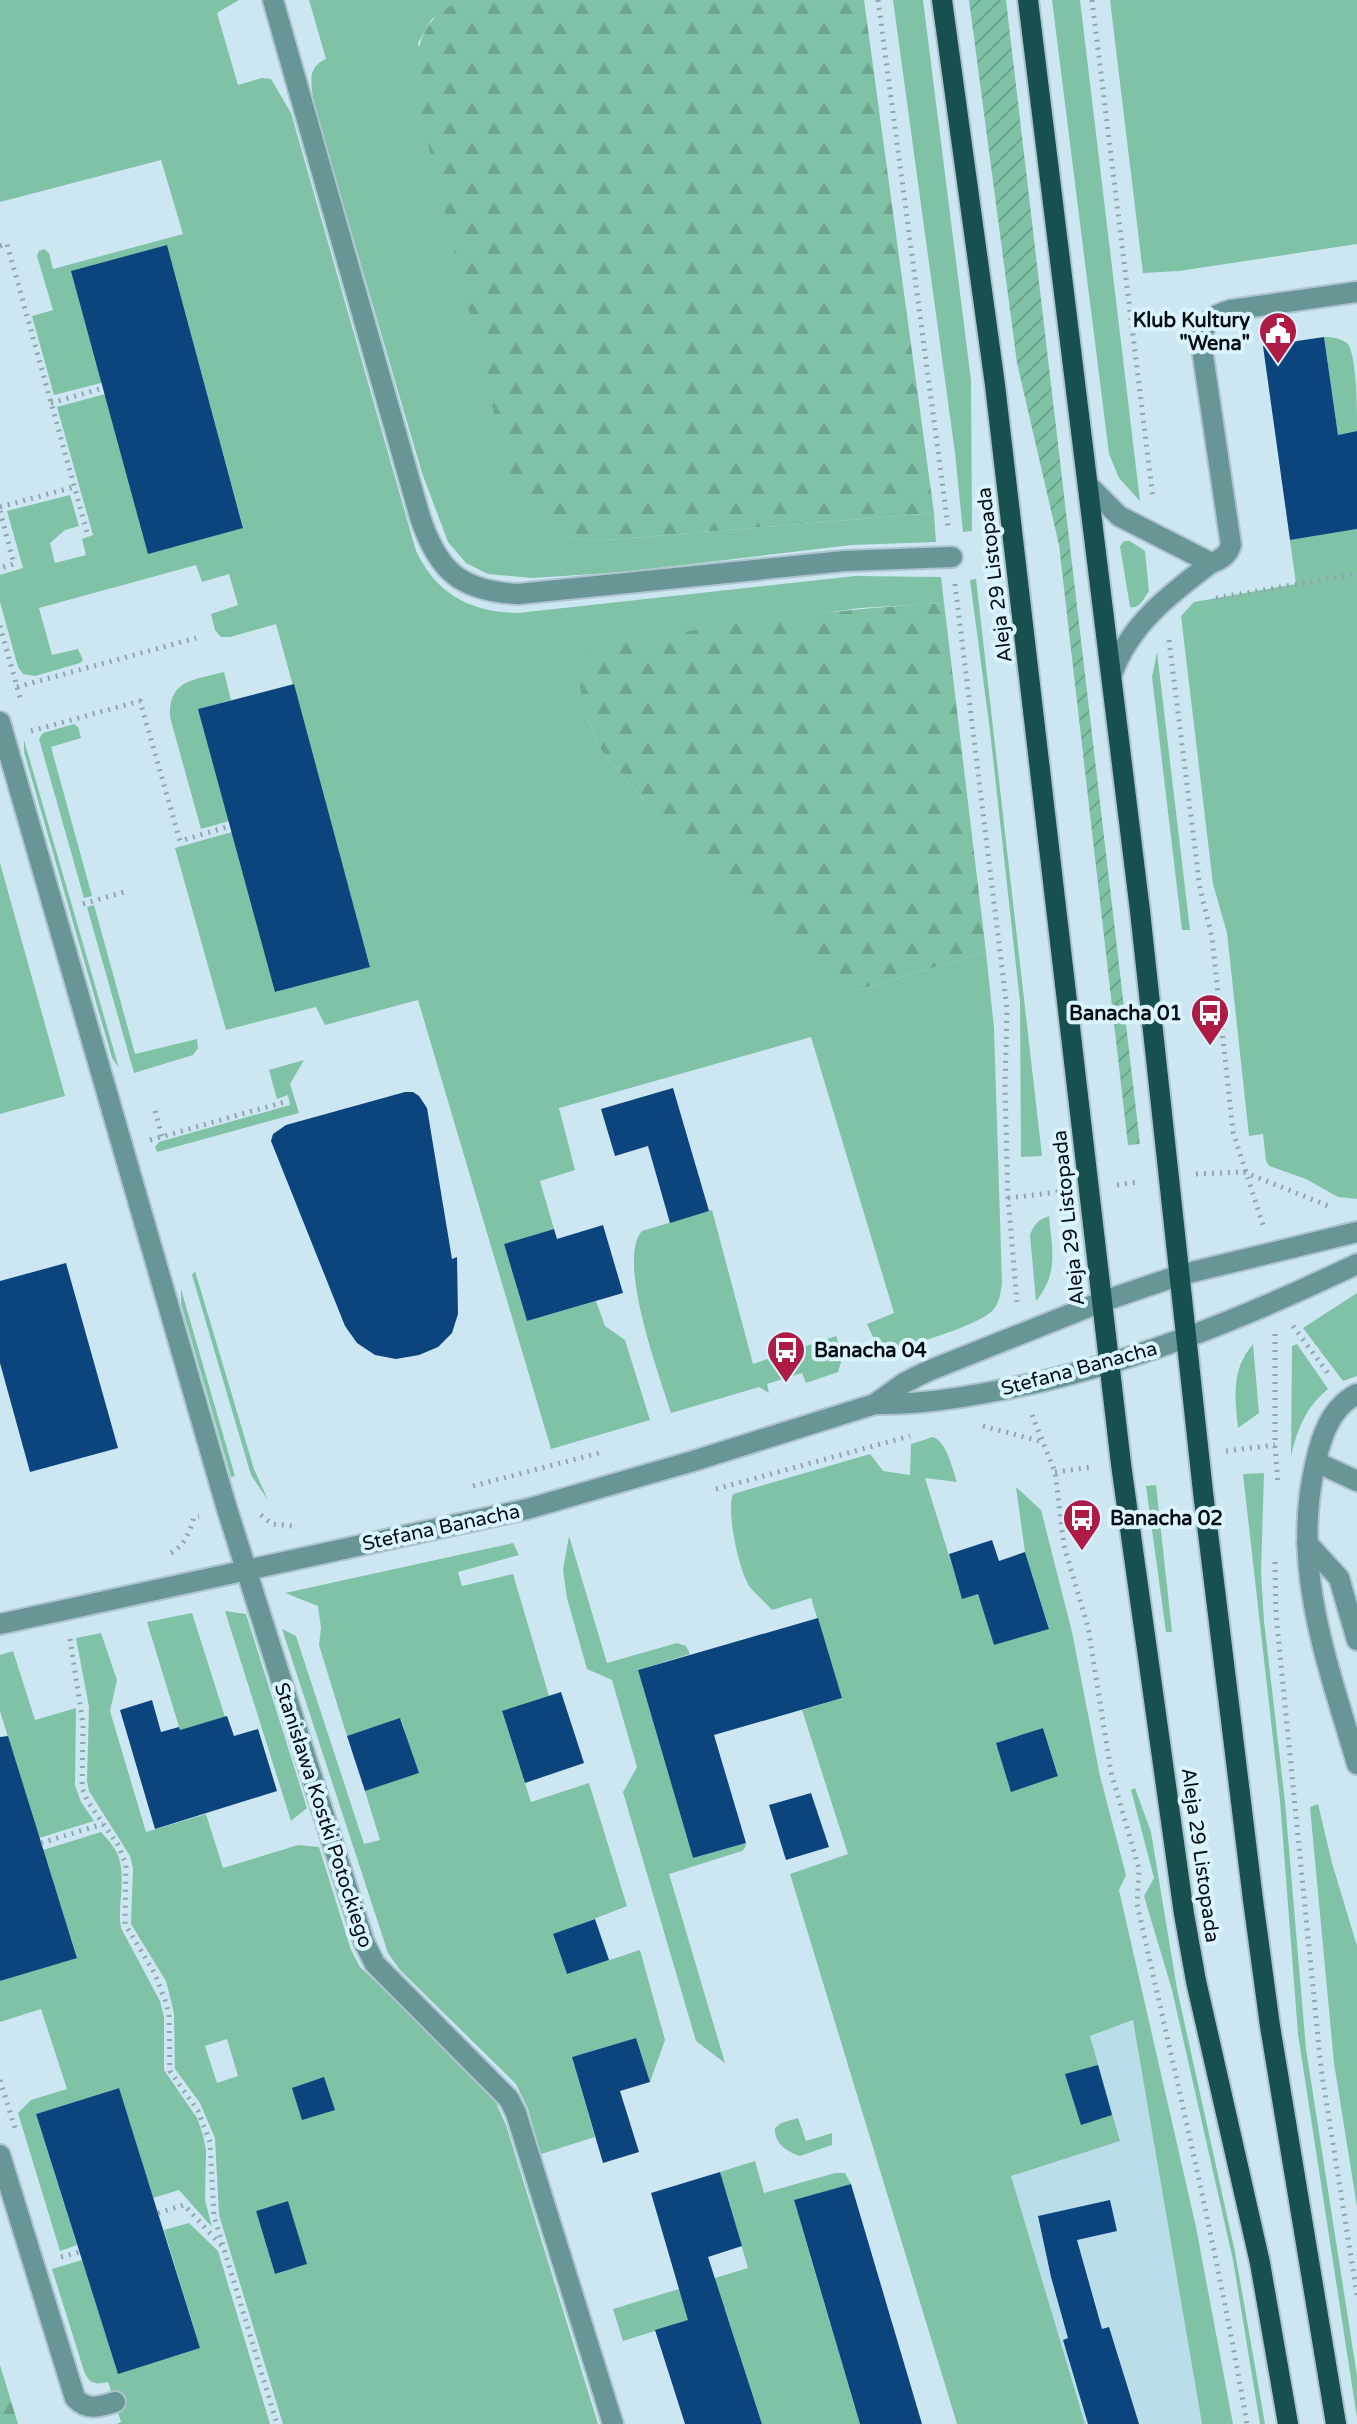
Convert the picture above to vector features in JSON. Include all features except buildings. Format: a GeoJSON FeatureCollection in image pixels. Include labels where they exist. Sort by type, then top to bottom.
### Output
{"type":"FeatureCollection","features":[{"type":"Feature","properties":{"kind":"main road","name":"Aleja 29 Listopada"},"geometry":{"type":"LineString","coordinates":[[942,0],[1002,445],[1108,1364],[1196,1981],[1260,2263],[1288,2424]]}},
{"type":"Feature","properties":{"kind":"main road"},"geometry":{"type":"LineString","coordinates":[[1028,0],[1112,674],[1203,1492],[1268,2010],[1336,2424]]}},
{"type":"Feature","properties":{"kind":"street"},"geometry":{"type":"LineString","coordinates":[[273,0],[420,517],[435,553],[453,576],[484,590],[518,594],[844,561],[952,557]]}},
{"type":"Feature","properties":{"kind":"street"},"geometry":{"type":"LineString","coordinates":[[1112,674],[1139,625],[1164,598],[1211,563],[1220,560],[1229,551],[1232,540],[1201,342],[1202,330],[1208,320],[1231,310],[1357,292]]}},
{"type":"Feature","properties":{"kind":"street"},"geometry":{"type":"LineString","coordinates":[[1089,486],[1119,516],[1211,563]]}},
{"type":"Feature","properties":{"kind":"street","name":"Stanisława Kostki Potockiego"},"geometry":{"type":"LineString","coordinates":[[0,722],[227,1509],[368,1954],[509,2099],[516,2113],[613,2424]]}},
{"type":"Feature","properties":{"kind":"street","name":"Stefana Banacha"},"geometry":{"type":"LineString","coordinates":[[0,1624],[527,1509],[675,1467],[875,1404],[904,1383],[928,1371],[1101,1302],[1180,1275],[1357,1232]]}},
{"type":"Feature","properties":{"kind":"street","name":"Stefana Banacha"},"geometry":{"type":"LineString","coordinates":[[875,1404],[913,1405],[939,1401],[1027,1385],[1108,1364],[1273,1304],[1357,1264]]}},
{"type":"Feature","properties":{"kind":"street"},"geometry":{"type":"LineString","coordinates":[[1352,1396],[1330,1420],[1319,1444],[1308,1510],[1307,1543],[1314,1615],[1357,1764]]}},
{"type":"Feature","properties":{"kind":"street"},"geometry":{"type":"LineString","coordinates":[[1316,1462],[1357,1481]]}},
{"type":"Feature","properties":{"kind":"street"},"geometry":{"type":"LineString","coordinates":[[1307,1543],[1339,1578],[1357,1640]]}},
{"type":"Feature","properties":{"kind":"street"},"geometry":{"type":"LineString","coordinates":[[0,2155],[75,2398],[85,2407],[115,2402]]}},
{"type":"Feature","properties":{"kind":"path"},"geometry":{"type":"LineString","coordinates":[[878,0],[952,557],[1007,1009],[1005,1088],[1008,1198],[1017,1306],[1008,1312]]}},
{"type":"Feature","properties":{"kind":"path"},"geometry":{"type":"LineString","coordinates":[[1092,0],[1153,499]]}},
{"type":"Feature","properties":{"kind":"path"},"geometry":{"type":"LineString","coordinates":[[0,246],[7,244],[88,536]]}},
{"type":"Feature","properties":{"kind":"path"},"geometry":{"type":"LineString","coordinates":[[51,403],[103,388]]}},
{"type":"Feature","properties":{"kind":"path"},"geometry":{"type":"LineString","coordinates":[[0,568],[14,564],[0,509],[74,487]]}},
{"type":"Feature","properties":{"kind":"path"},"geometry":{"type":"LineString","coordinates":[[1215,598],[1357,574]]}},
{"type":"Feature","properties":{"kind":"path"},"geometry":{"type":"LineString","coordinates":[[1168,630],[1200,889],[1212,937],[1233,1132],[1265,1230]]}},
{"type":"Feature","properties":{"kind":"path"},"geometry":{"type":"LineString","coordinates":[[17,687],[196,638]]}},
{"type":"Feature","properties":{"kind":"path"},"geometry":{"type":"LineString","coordinates":[[30,732],[140,701],[180,841],[230,826]]}},
{"type":"Feature","properties":{"kind":"path"},"geometry":{"type":"LineString","coordinates":[[93,901],[124,892]]}},
{"type":"Feature","properties":{"kind":"path"},"geometry":{"type":"LineString","coordinates":[[147,1141],[288,1101]]}},
{"type":"Feature","properties":{"kind":"path"},"geometry":{"type":"LineString","coordinates":[[155,1111],[162,1136]]}},
{"type":"Feature","properties":{"kind":"path"},"geometry":{"type":"LineString","coordinates":[[1207,1173],[1244,1172],[1341,1211]]}},
{"type":"Feature","properties":{"kind":"path"},"geometry":{"type":"LineString","coordinates":[[1008,1198],[1047,1193]]}},
{"type":"Feature","properties":{"kind":"path"},"geometry":{"type":"LineString","coordinates":[[1275,1324],[1278,1494]]}},
{"type":"Feature","properties":{"kind":"path"},"geometry":{"type":"LineString","coordinates":[[1292,1324],[1352,1396]]}},
{"type":"Feature","properties":{"kind":"path"},"geometry":{"type":"LineString","coordinates":[[1030,1410],[1055,1472],[1064,1546],[1088,1627],[1111,1772],[1139,1869],[1137,1904],[1207,2215],[1247,2424]]}},
{"type":"Feature","properties":{"kind":"path"},"geometry":{"type":"LineString","coordinates":[[989,1427],[1043,1442]]}},
{"type":"Feature","properties":{"kind":"path"},"geometry":{"type":"LineString","coordinates":[[1238,1450],[1275,1445]]}},
{"type":"Feature","properties":{"kind":"path"},"geometry":{"type":"LineString","coordinates":[[469,1487],[606,1451]]}},
{"type":"Feature","properties":{"kind":"path"},"geometry":{"type":"LineString","coordinates":[[1055,1472],[1080,1469]]}},
{"type":"Feature","properties":{"kind":"path"},"geometry":{"type":"LineString","coordinates":[[167,1554],[183,1542],[191,1531],[194,1517],[252,1503],[258,1513],[272,1524],[299,1528]]}},
{"type":"Feature","properties":{"kind":"path"},"geometry":{"type":"LineString","coordinates":[[1275,1556],[1276,1614],[1321,2068],[1357,2295]]}},
{"type":"Feature","properties":{"kind":"path"},"geometry":{"type":"LineString","coordinates":[[68,1633],[83,1724],[82,1788],[88,1802],[118,1845],[126,1864],[125,1918],[128,1930],[155,1974],[165,2000],[169,2014],[170,2071],[198,2111],[210,2142],[211,2201],[277,2424]]}},
{"type":"Feature","properties":{"kind":"path"},"geometry":{"type":"LineString","coordinates":[[41,1843],[103,1824]]}},
{"type":"Feature","properties":{"kind":"path"},"geometry":{"type":"LineString","coordinates":[[158,2213],[184,2205],[223,2247]]}},
{"type":"Feature","properties":{"kind":"shaded area"},"geometry":{"type":"Polygon","coordinates":[[[1134,2020],[1202,2424],[1085,2424],[1010,2175],[1119,2141],[1090,2036],[1134,2020]]]}},
{"type":"Feature","properties":{"kind":"green space"},"geometry":{"type":"Polygon","coordinates":[[[0,0],[239,0],[217,13],[238,85],[262,78],[271,79],[291,113],[416,551],[434,579],[456,598],[484,609],[518,613],[855,576],[941,577],[944,603],[860,608],[596,646],[587,717],[601,750],[659,818],[858,990],[986,952],[994,1028],[1002,1283],[998,1302],[991,1312],[957,1329],[888,1352],[874,1339],[867,1324],[894,1313],[811,1037],[559,1108],[575,1170],[540,1181],[554,1229],[504,1244],[527,1321],[596,1301],[605,1326],[625,1340],[650,1420],[551,1449],[418,1000],[325,1025],[316,1007],[226,1030],[175,848],[232,832],[276,992],[370,966],[276,624],[230,637],[221,637],[215,630],[211,614],[238,605],[229,574],[202,582],[196,565],[39,608],[52,655],[78,649],[83,660],[35,676],[23,674],[18,667],[0,602],[0,575],[23,568],[7,511],[70,495],[79,526],[65,530],[50,543],[55,563],[86,555],[82,539],[93,535],[57,407],[105,394],[243,527],[167,246],[101,383],[54,395],[32,316],[53,310],[37,256],[39,251],[44,249],[49,253],[53,269],[183,234],[161,160],[0,202],[0,0]]]}},
{"type":"Feature","properties":{"kind":"green space"},"geometry":{"type":"Polygon","coordinates":[[[309,0],[463,0],[432,19],[418,43],[535,515],[555,531],[577,539],[595,541],[934,513],[936,542],[852,545],[623,572],[533,578],[488,574],[466,563],[448,542],[422,473],[313,101],[313,71],[326,59],[309,0]]]}},
{"type":"Feature","properties":{"kind":"green space"},"geometry":{"type":"Polygon","coordinates":[[[463,0],[864,0],[934,513],[595,541],[561,534],[537,518],[528,507],[506,462],[413,82],[424,32],[439,14],[463,0]]]}},
{"type":"Feature","properties":{"kind":"green space"},"geometry":{"type":"Polygon","coordinates":[[[893,0],[923,0],[971,380],[972,531],[963,532],[893,0]]]}},
{"type":"Feature","properties":{"kind":"green space"},"geometry":{"type":"Polygon","coordinates":[[[969,0],[1006,0],[1140,1144],[1128,1145],[1059,545],[1017,363],[969,0]]]}},
{"type":"Feature","properties":{"kind":"green space"},"geometry":{"type":"Polygon","coordinates":[[[1052,0],[1080,0],[1140,501],[1119,478],[1109,454],[1052,0]]]}},
{"type":"Feature","properties":{"kind":"green space"},"geometry":{"type":"Polygon","coordinates":[[[1110,0],[1357,0],[1357,244],[1179,271],[1143,273],[1110,0]]]}},
{"type":"Feature","properties":{"kind":"green space"},"geometry":{"type":"Polygon","coordinates":[[[1324,337],[1343,340],[1351,351],[1356,385],[1357,431],[1338,435],[1324,337]]]}},
{"type":"Feature","properties":{"kind":"green space"},"geometry":{"type":"Polygon","coordinates":[[[1357,529],[1357,1199],[1338,1197],[1306,1179],[1269,1166],[1263,1134],[1249,1136],[1227,933],[1213,884],[1181,616],[1194,602],[1296,584],[1290,540],[1357,529]]]}},
{"type":"Feature","properties":{"kind":"green space"},"geometry":{"type":"Polygon","coordinates":[[[1124,541],[1130,541],[1145,551],[1149,591],[1136,607],[1130,607],[1120,546],[1124,541]]]}},
{"type":"Feature","properties":{"kind":"green space"},"geometry":{"type":"Polygon","coordinates":[[[976,579],[1042,1156],[1021,1157],[1020,1002],[970,580],[976,579]]]}},
{"type":"Feature","properties":{"kind":"green space"},"geometry":{"type":"Polygon","coordinates":[[[944,603],[986,952],[858,990],[827,977],[659,818],[601,750],[587,717],[579,683],[581,660],[596,646],[683,632],[813,614],[944,603]]]}},
{"type":"Feature","properties":{"kind":"green space"},"geometry":{"type":"Polygon","coordinates":[[[1157,652],[1190,930],[1182,930],[1152,677],[1157,652]]]}},
{"type":"Feature","properties":{"kind":"green space"},"geometry":{"type":"Polygon","coordinates":[[[224,672],[231,700],[199,709],[229,821],[201,829],[170,717],[171,704],[174,695],[185,683],[224,672]]]}},
{"type":"Feature","properties":{"kind":"green space"},"geometry":{"type":"Polygon","coordinates":[[[74,724],[81,738],[51,747],[92,896],[84,898],[39,739],[43,733],[74,724]]]}},
{"type":"Feature","properties":{"kind":"green space"},"geometry":{"type":"Polygon","coordinates":[[[24,740],[119,1068],[112,1058],[24,752],[24,740]]]}},
{"type":"Feature","properties":{"kind":"green space"},"geometry":{"type":"Polygon","coordinates":[[[0,863],[65,1096],[0,1114],[0,863]]]}},
{"type":"Feature","properties":{"kind":"green space"},"geometry":{"type":"Polygon","coordinates":[[[94,905],[135,1054],[197,1039],[198,1048],[193,1055],[134,1073],[87,907],[94,905]]]}},
{"type":"Feature","properties":{"kind":"green space"},"geometry":{"type":"Polygon","coordinates":[[[304,1060],[290,1084],[299,1113],[157,1152],[155,1147],[159,1142],[290,1105],[288,1095],[277,1099],[269,1070],[304,1060]]]}},
{"type":"Feature","properties":{"kind":"green space"},"geometry":{"type":"Polygon","coordinates":[[[712,1210],[753,1364],[836,1336],[843,1356],[838,1372],[806,1383],[802,1373],[767,1384],[769,1393],[759,1387],[671,1413],[637,1292],[635,1246],[642,1231],[712,1210]]]}},
{"type":"Feature","properties":{"kind":"green space"},"geometry":{"type":"Polygon","coordinates":[[[1049,1216],[1051,1271],[1036,1301],[1030,1235],[1037,1223],[1049,1216]]]}},
{"type":"Feature","properties":{"kind":"green space"},"geometry":{"type":"Polygon","coordinates":[[[195,1271],[254,1469],[268,1500],[251,1475],[192,1275],[195,1271]]]}},
{"type":"Feature","properties":{"kind":"green space"},"geometry":{"type":"Polygon","coordinates":[[[181,1289],[235,1476],[231,1477],[181,1304],[181,1289]]]}},
{"type":"Feature","properties":{"kind":"green space"},"geometry":{"type":"Polygon","coordinates":[[[1357,1293],[1357,1376],[1343,1381],[1303,1328],[1357,1293]]]}},
{"type":"Feature","properties":{"kind":"green space"},"geometry":{"type":"Polygon","coordinates":[[[1253,1344],[1259,1413],[1238,1428],[1238,1374],[1253,1344]]]}},
{"type":"Feature","properties":{"kind":"green space"},"geometry":{"type":"Polygon","coordinates":[[[1297,1344],[1328,1389],[1304,1419],[1291,1457],[1292,1346],[1297,1344]]]}},
{"type":"Feature","properties":{"kind":"green space"},"geometry":{"type":"Polygon","coordinates":[[[933,1437],[942,1444],[948,1456],[957,1482],[925,1478],[962,1598],[978,1594],[994,1645],[1049,1628],[1025,1552],[1016,1487],[1041,1510],[1072,1632],[1100,1776],[1126,1875],[1119,1890],[1196,2227],[1233,2424],[1202,2424],[1133,2020],[1090,2036],[1120,2141],[1011,2176],[1085,2424],[957,2424],[790,1874],[848,1854],[802,1710],[842,1698],[811,1598],[772,1610],[755,1593],[742,1569],[731,1514],[733,1494],[870,1454],[883,1471],[910,1475],[911,1444],[933,1437]],[[1043,1728],[996,1743],[1058,1776],[1043,1728]]]}},
{"type":"Feature","properties":{"kind":"green space"},"geometry":{"type":"Polygon","coordinates":[[[1264,1473],[1261,1572],[1264,1621],[1285,1802],[1306,2049],[1357,2376],[1357,2418],[1298,2034],[1280,1801],[1243,1474],[1264,1473]]]}},
{"type":"Feature","properties":{"kind":"green space"},"geometry":{"type":"Polygon","coordinates":[[[1156,1485],[1172,1632],[1166,1632],[1146,1486],[1156,1485]]]}},
{"type":"Feature","properties":{"kind":"green space"},"geometry":{"type":"Polygon","coordinates":[[[569,1536],[607,1663],[677,1643],[686,1646],[690,1654],[638,1670],[693,1858],[746,1843],[742,1851],[669,1874],[725,2063],[696,2041],[623,1792],[637,1767],[612,1680],[587,1669],[567,1598],[563,1570],[569,1536]]]}},
{"type":"Feature","properties":{"kind":"green space"},"geometry":{"type":"Polygon","coordinates":[[[513,1543],[519,1555],[458,1572],[462,1586],[513,1574],[549,1696],[502,1712],[531,1802],[589,1783],[627,1906],[553,1935],[567,1974],[640,1950],[665,2040],[650,2082],[636,2038],[572,2057],[595,2137],[541,2154],[528,2109],[516,2084],[400,1970],[388,1953],[282,1629],[296,1636],[364,1844],[380,1840],[365,1791],[418,1773],[401,1719],[347,1736],[319,1645],[321,1628],[318,1606],[285,1593],[513,1543]]]}},
{"type":"Feature","properties":{"kind":"green space"},"geometry":{"type":"Polygon","coordinates":[[[225,1611],[246,1614],[307,1808],[291,1821],[225,1611]]]}},
{"type":"Feature","properties":{"kind":"green space"},"geometry":{"type":"Polygon","coordinates":[[[192,1613],[225,1717],[180,1730],[147,1622],[192,1613]]]}},
{"type":"Feature","properties":{"kind":"green space"},"geometry":{"type":"Polygon","coordinates":[[[101,1633],[117,1680],[110,1711],[146,1832],[206,1814],[223,1868],[298,1845],[319,1847],[351,1950],[360,1967],[482,2081],[493,2096],[506,2125],[598,2424],[283,2424],[219,2215],[215,2138],[200,2103],[175,2069],[174,2013],[166,1981],[131,1924],[133,1868],[130,1856],[89,1791],[89,1707],[76,1638],[101,1633]],[[227,2039],[205,2046],[217,2083],[238,2076],[227,2039]],[[288,2201],[256,2211],[275,2274],[306,2264],[288,2201]]]}},
{"type":"Feature","properties":{"kind":"green space"},"geometry":{"type":"Polygon","coordinates":[[[13,1651],[35,1720],[76,1708],[75,1785],[81,1802],[94,1821],[39,1838],[0,1711],[0,1655],[13,1651]]]}},
{"type":"Feature","properties":{"kind":"green space"},"geometry":{"type":"Polygon","coordinates":[[[1135,1788],[1151,1832],[1177,1989],[1235,2252],[1265,2424],[1260,2424],[1233,2260],[1172,1990],[1144,1896],[1154,1878],[1131,1790],[1135,1788]]]}},
{"type":"Feature","properties":{"kind":"green space"},"geometry":{"type":"Polygon","coordinates":[[[1318,1804],[1357,1946],[1357,2207],[1334,2063],[1310,1807],[1318,1804]]]}},
{"type":"Feature","properties":{"kind":"green space"},"geometry":{"type":"Polygon","coordinates":[[[101,1832],[116,1851],[121,1867],[121,1928],[160,2001],[164,2017],[164,2070],[197,2118],[203,2135],[206,2150],[205,2200],[212,2227],[179,2190],[153,2198],[118,2088],[36,2114],[77,2245],[60,2251],[18,2113],[31,2100],[67,2089],[41,2009],[0,2022],[0,1981],[77,1957],[43,1850],[101,1832]]]}},
{"type":"Feature","properties":{"kind":"green space"},"geometry":{"type":"Polygon","coordinates":[[[798,2118],[806,2141],[832,2133],[832,2145],[800,2156],[786,2149],[779,2142],[775,2128],[798,2118]]]}},
{"type":"Feature","properties":{"kind":"green space"},"geometry":{"type":"Polygon","coordinates":[[[755,2161],[764,2193],[835,2173],[845,2173],[851,2184],[794,2201],[860,2424],[762,2424],[725,2309],[623,2341],[613,2309],[748,2268],[720,2172],[755,2161]]]}},
{"type":"Feature","properties":{"kind":"green space"},"geometry":{"type":"Polygon","coordinates":[[[189,2223],[218,2251],[270,2424],[117,2424],[121,2422],[108,2382],[93,2382],[84,2371],[52,2269],[82,2260],[118,2373],[200,2348],[164,2230],[189,2223]]]}},
{"type":"Feature","properties":{"kind":"green space"},"geometry":{"type":"Polygon","coordinates":[[[0,2365],[18,2424],[0,2424],[0,2365]]]}},
{"type":"Feature","properties":{"kind":"place","name":"Klub Kultury \"Wena\""},"geometry":{"type":"Point","coordinates":[1278,365]}},
{"type":"Feature","properties":{"kind":"place","name":"Banacha 01"},"geometry":{"type":"Point","coordinates":[1210,1047]}},
{"type":"Feature","properties":{"kind":"place","name":"Banacha 04"},"geometry":{"type":"Point","coordinates":[786,1384]}},
{"type":"Feature","properties":{"kind":"place","name":"Banacha 02"},"geometry":{"type":"Point","coordinates":[1082,1552]}}]}
